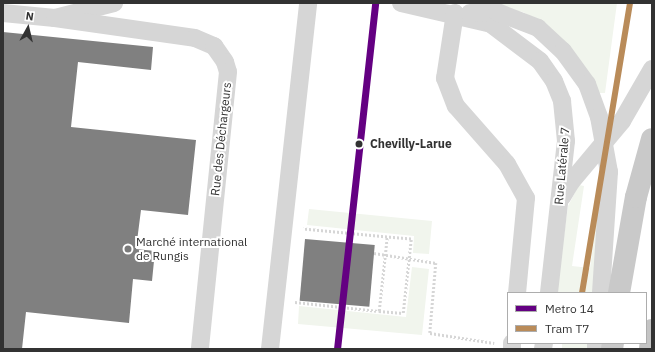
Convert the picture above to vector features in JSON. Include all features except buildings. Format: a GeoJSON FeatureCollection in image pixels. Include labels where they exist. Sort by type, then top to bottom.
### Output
{"type":"FeatureCollection","features":[{"type":"Feature","properties":{"kind":"highway"},"geometry":{"type":"LineString","coordinates":[[650,349],[652,330]]}},
{"type":"Feature","properties":{"kind":"main road"},"geometry":{"type":"LineString","coordinates":[[619,292],[636,197],[652,138]]}},
{"type":"Feature","properties":{"kind":"street"},"geometry":{"type":"LineString","coordinates":[[56,11],[114,3]]}},
{"type":"Feature","properties":{"kind":"street"},"geometry":{"type":"LineString","coordinates":[[270,349],[308,3]]}},
{"type":"Feature","properties":{"kind":"street"},"geometry":{"type":"LineString","coordinates":[[401,3],[455,13],[509,15],[551,39],[587,84],[604,142],[609,198],[601,292]]}},
{"type":"Feature","properties":{"kind":"street","name":"Rue des Déchargeurs"},"geometry":{"type":"LineString","coordinates":[[3,13],[56,11],[200,39],[214,46],[225,62],[228,72],[200,349]]}},
{"type":"Feature","properties":{"kind":"street"},"geometry":{"type":"LineString","coordinates":[[455,13],[445,78],[456,106],[507,164],[526,198],[517,292]]}},
{"type":"Feature","properties":{"kind":"street","name":"Rue Latérale 7"},"geometry":{"type":"LineString","coordinates":[[455,13],[491,24],[514,39],[540,61],[554,81],[566,122],[549,292]]}},
{"type":"Feature","properties":{"kind":"street"},"geometry":{"type":"LineString","coordinates":[[558,213],[571,182],[622,121],[652,69]]}},
{"type":"Feature","properties":{"kind":"path"},"geometry":{"type":"LineString","coordinates":[[295,302],[403,313],[411,239],[303,229]]}},
{"type":"Feature","properties":{"kind":"path"},"geometry":{"type":"LineString","coordinates":[[379,311],[387,237]]}},
{"type":"Feature","properties":{"kind":"path"},"geometry":{"type":"LineString","coordinates":[[374,253],[385,256],[409,258],[436,263],[430,333],[494,343]]}},
{"type":"Feature","properties":{"kind":"shaded area"},"geometry":{"type":"Polygon","coordinates":[[[476,3],[617,3],[605,93],[597,93],[543,25],[523,12],[476,3]]]}},
{"type":"Feature","properties":{"kind":"shaded area"},"geometry":{"type":"Polygon","coordinates":[[[579,185],[584,186],[572,266],[590,268],[598,209],[594,292],[556,292],[568,206],[579,185]]]}},
{"type":"Feature","properties":{"kind":"shaded area"},"geometry":{"type":"Polygon","coordinates":[[[309,209],[432,221],[429,254],[413,253],[414,236],[307,225],[309,209]]]}},
{"type":"Feature","properties":{"kind":"shaded area"},"geometry":{"type":"Polygon","coordinates":[[[412,267],[429,269],[422,335],[298,324],[299,306],[406,317],[412,267]]]}},
{"type":"Feature","properties":{"kind":"shaded area"},"geometry":{"type":"Polygon","coordinates":[[[562,344],[588,344],[588,349],[562,349],[562,344]]]}},
{"type":"Feature","properties":{"kind":"metro line","name":"14"},"geometry":{"type":"LineString","coordinates":[[337,349],[375,3]]}},
{"type":"Feature","properties":{"kind":"tram line","name":"T7"},"geometry":{"type":"LineString","coordinates":[[582,292],[630,3]]}},
{"type":"Feature","properties":{"kind":"place","name":"Chevilly-Larue"},"geometry":{"type":"Point","coordinates":[359,144]}},
{"type":"Feature","properties":{"kind":"place","name":"Marché international de Rungis"},"geometry":{"type":"Point","coordinates":[128,249]}}]}
